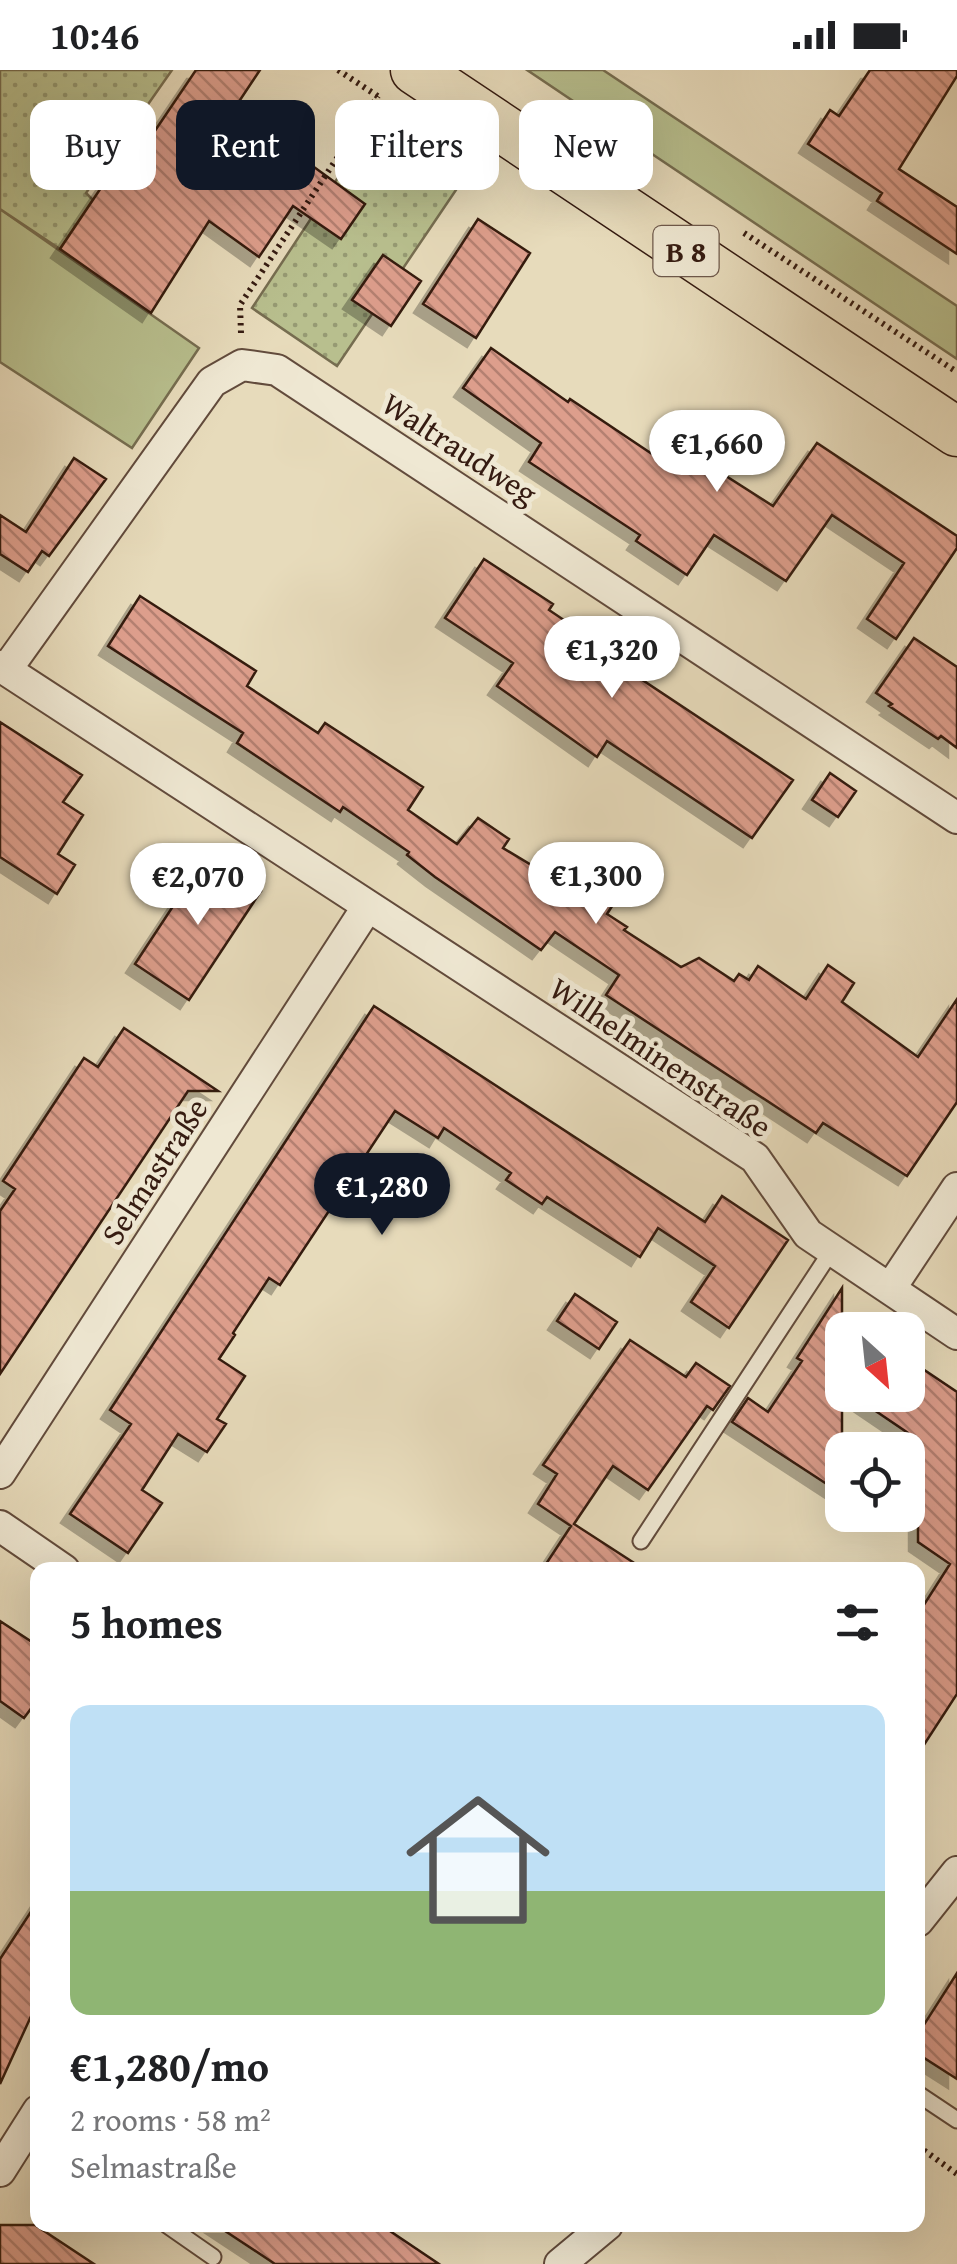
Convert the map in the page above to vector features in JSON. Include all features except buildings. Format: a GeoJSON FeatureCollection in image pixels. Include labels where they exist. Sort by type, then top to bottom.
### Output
{"type":"FeatureCollection","features":[{"type":"Feature","properties":{"kind":"main road","name":"B 8"},"geometry":{"type":"LineString","coordinates":[[397,83],[957,432]]}},
{"type":"Feature","properties":{"kind":"street"},"geometry":{"type":"LineString","coordinates":[[3,668],[212,382],[242,365]]}},
{"type":"Feature","properties":{"kind":"street","name":"Waltraudweg"},"geometry":{"type":"LineString","coordinates":[[242,365],[277,370],[957,818]]}},
{"type":"Feature","properties":{"kind":"street","name":"Wilhelminenstraße"},"geometry":{"type":"LineString","coordinates":[[3,668],[756,1158],[808,1234],[957,1334]]}},
{"type":"Feature","properties":{"kind":"street","name":"Selmastraße"},"geometry":{"type":"LineString","coordinates":[[0,1474],[368,906]]}},
{"type":"Feature","properties":{"kind":"street"},"geometry":{"type":"LineString","coordinates":[[890,1289],[957,1188]]}},
{"type":"Feature","properties":{"kind":"street"},"geometry":{"type":"LineString","coordinates":[[0,1526],[52,1562]]}},
{"type":"Feature","properties":{"kind":"street"},"geometry":{"type":"LineString","coordinates":[[925,1913],[957,1872]]}},
{"type":"Feature","properties":{"kind":"street"},"geometry":{"type":"LineString","coordinates":[[0,2170],[30,2130]]}},
{"type":"Feature","properties":{"kind":"street"},"geometry":{"type":"LineString","coordinates":[[560,2264],[599,2232]]}},
{"type":"Feature","properties":{"kind":"lane"},"geometry":{"type":"LineString","coordinates":[[641,1541],[832,1250]]}},
{"type":"Feature","properties":{"kind":"lane"},"geometry":{"type":"LineString","coordinates":[[925,2099],[957,2120]]}},
{"type":"Feature","properties":{"kind":"lane"},"geometry":{"type":"LineString","coordinates":[[177,2232],[213,2257]]}},
{"type":"Feature","properties":{"kind":"path"},"geometry":{"type":"LineString","coordinates":[[242,365],[240,305],[397,83]]}},
{"type":"Feature","properties":{"kind":"path"},"geometry":{"type":"LineString","coordinates":[[743,232],[957,372]]}},
{"type":"Feature","properties":{"kind":"path"},"geometry":{"type":"LineString","coordinates":[[925,2151],[957,2174]]}},
{"type":"Feature","properties":{"kind":"green space"},"geometry":{"type":"Polygon","coordinates":[[[0,70],[172,70],[151,100],[30,100],[30,190],[88,190],[86,193],[93,200],[60,249],[0,209],[0,70]]]}},
{"type":"Feature","properties":{"kind":"green space"},"geometry":{"type":"Polygon","coordinates":[[[527,70],[603,70],[648,100],[572,100],[527,70]]]}},
{"type":"Feature","properties":{"kind":"green space"},"geometry":{"type":"Polygon","coordinates":[[[653,103],[957,306],[957,359],[653,155],[653,103]]]}},
{"type":"Feature","properties":{"kind":"green space"},"geometry":{"type":"Polygon","coordinates":[[[335,182],[335,190],[456,190],[337,366],[252,308],[335,182]]]}},
{"type":"Feature","properties":{"kind":"green space"},"geometry":{"type":"Polygon","coordinates":[[[0,209],[199,348],[132,448],[0,362],[0,209]]]}}]}
